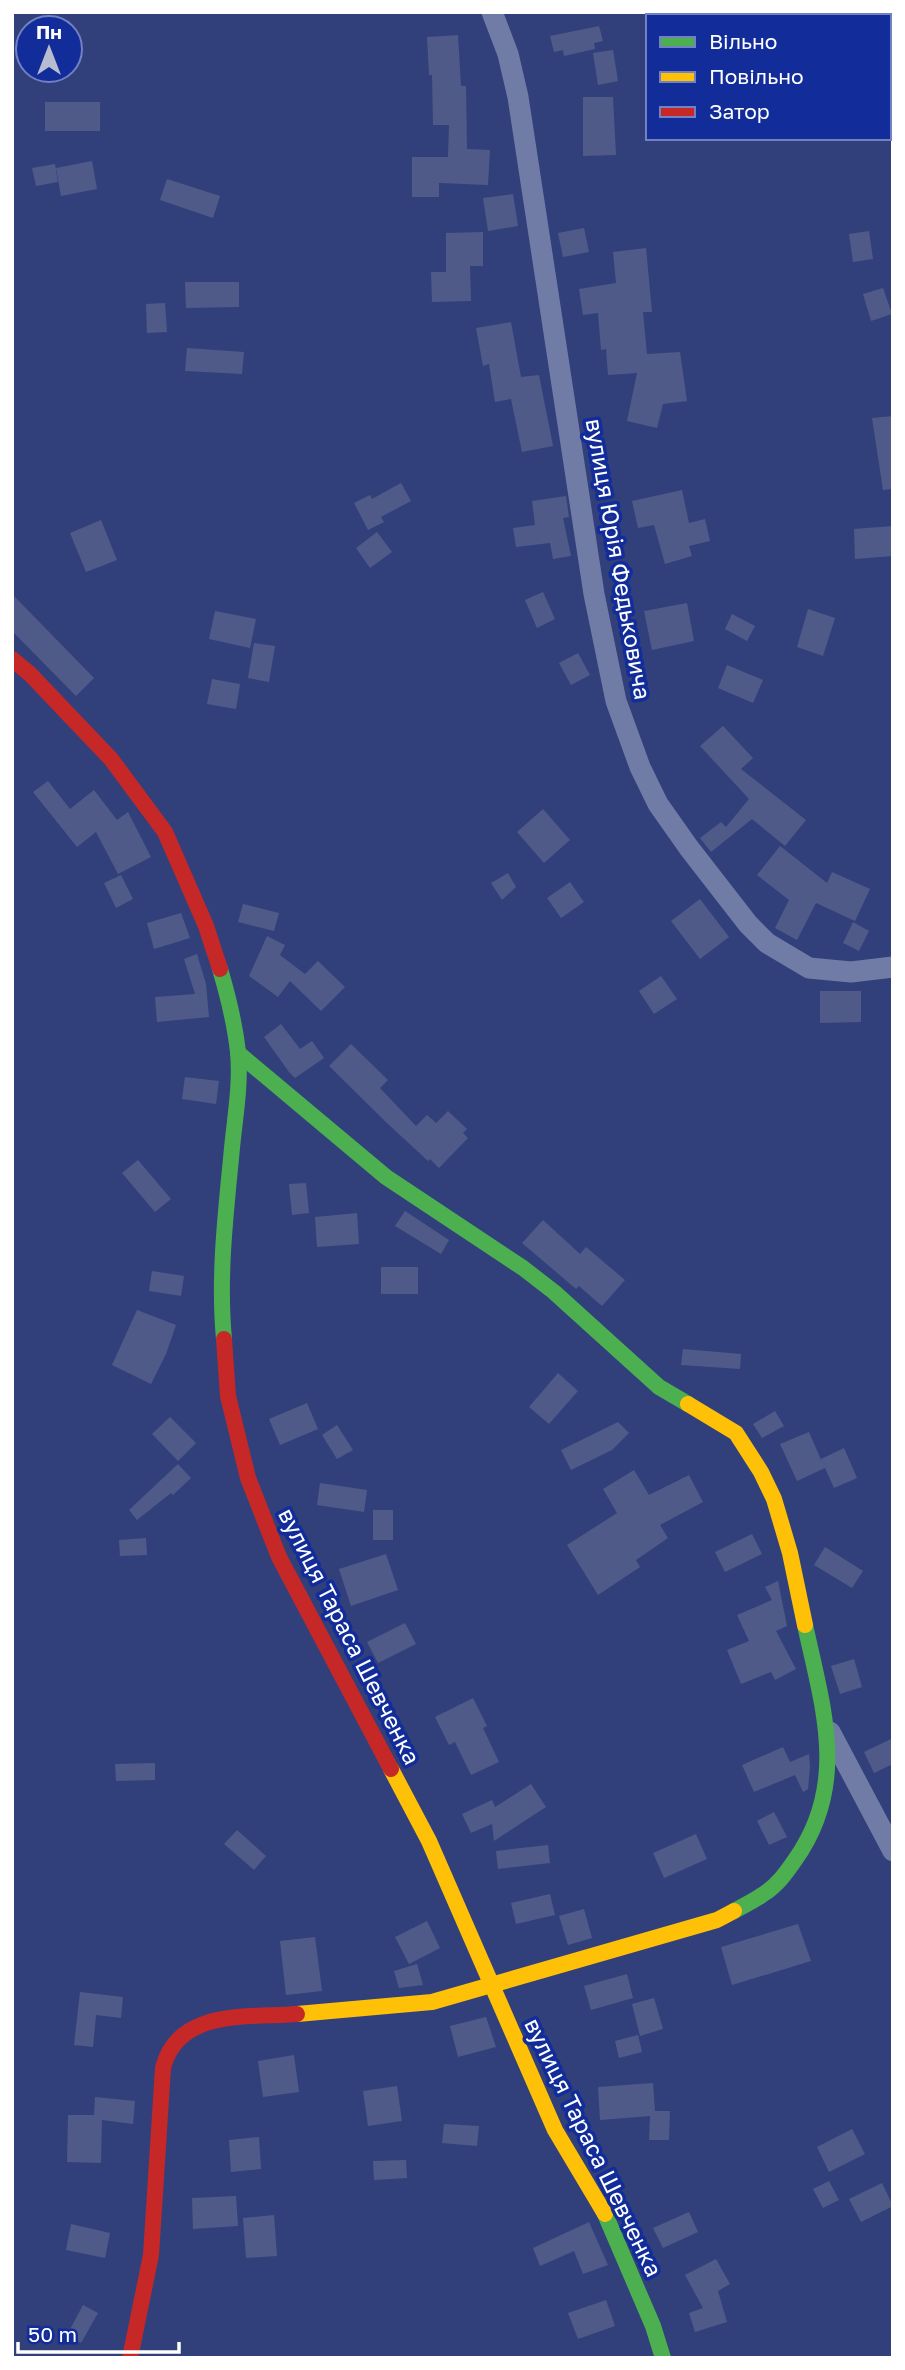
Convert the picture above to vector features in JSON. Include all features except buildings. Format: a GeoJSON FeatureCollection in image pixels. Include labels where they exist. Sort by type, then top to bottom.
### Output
{"type":"FeatureCollection","features":[{"type":"Feature","properties":{"kind":"street","name":"вулиця Юрія Федьковича"},"geometry":{"type":"LineString","coordinates":[[492,12],[508,54],[519,97],[594,594],[616,701],[629,743],[651,791],[667,817],[717,886],[767,943],[809,968],[829,972],[893,967]]}},
{"type":"Feature","properties":{"kind":"street","name":"вулиця Тараса Шевченка"},"geometry":{"type":"LineString","coordinates":[[12,659],[30,674],[111,759],[165,832],[187,879],[217,959],[234,1023],[238,1053],[238,1090],[220,1307],[228,1396],[241,1456],[279,1557],[408,1797],[450,1886],[555,2130],[605,2214],[653,2326],[663,2358]]}},
{"type":"Feature","properties":{"kind":"street"},"geometry":{"type":"LineString","coordinates":[[130,2358],[151,2255],[163,2068],[170,2048],[178,2039],[212,2021],[432,2002],[718,1920],[763,1895],[782,1879],[802,1852],[822,1808],[828,1766],[825,1723],[784,1528],[767,1483],[736,1433],[659,1387],[523,1268],[386,1177],[238,1053]]}},
{"type":"Feature","properties":{"kind":"street"},"geometry":{"type":"LineString","coordinates":[[825,1723],[893,1851]]}},
{"type":"Feature","properties":{"kind":"traffic: fast"},"geometry":{"type":"LineString","coordinates":[[220,969],[233,1021],[239,1064],[224,1244],[224,1339]]}},
{"type":"Feature","properties":{"kind":"traffic: fast"},"geometry":{"type":"LineString","coordinates":[[238,1053],[386,1177],[523,1268],[554,1292],[659,1387],[688,1404]]}},
{"type":"Feature","properties":{"kind":"traffic: fast"},"geometry":{"type":"LineString","coordinates":[[734,1911],[756,1899],[785,1874],[812,1831],[822,1803],[827,1774],[827,1745],[819,1686],[805,1625]]}},
{"type":"Feature","properties":{"kind":"traffic: fast"},"geometry":{"type":"LineString","coordinates":[[605,2214],[653,2326],[663,2358]]}},
{"type":"Feature","properties":{"kind":"traffic: slow"},"geometry":{"type":"LineString","coordinates":[[688,1404],[736,1433],[761,1472],[774,1499],[790,1553],[805,1625]]}},
{"type":"Feature","properties":{"kind":"traffic: slow"},"geometry":{"type":"LineString","coordinates":[[391,1769],[429,1841],[555,2130],[605,2214]]}},
{"type":"Feature","properties":{"kind":"traffic: slow"},"geometry":{"type":"LineString","coordinates":[[297,2014],[432,2002],[717,1920],[734,1911]]}},
{"type":"Feature","properties":{"kind":"traffic: jam"},"geometry":{"type":"LineString","coordinates":[[12,659],[30,674],[111,759],[165,832],[206,926],[220,969]]}},
{"type":"Feature","properties":{"kind":"traffic: jam"},"geometry":{"type":"LineString","coordinates":[[224,1339],[228,1396],[248,1478],[279,1557],[391,1769]]}},
{"type":"Feature","properties":{"kind":"traffic: jam"},"geometry":{"type":"LineString","coordinates":[[130,2358],[151,2255],[163,2068],[171,2049],[184,2035],[199,2026],[218,2020],[297,2014]]}}]}
